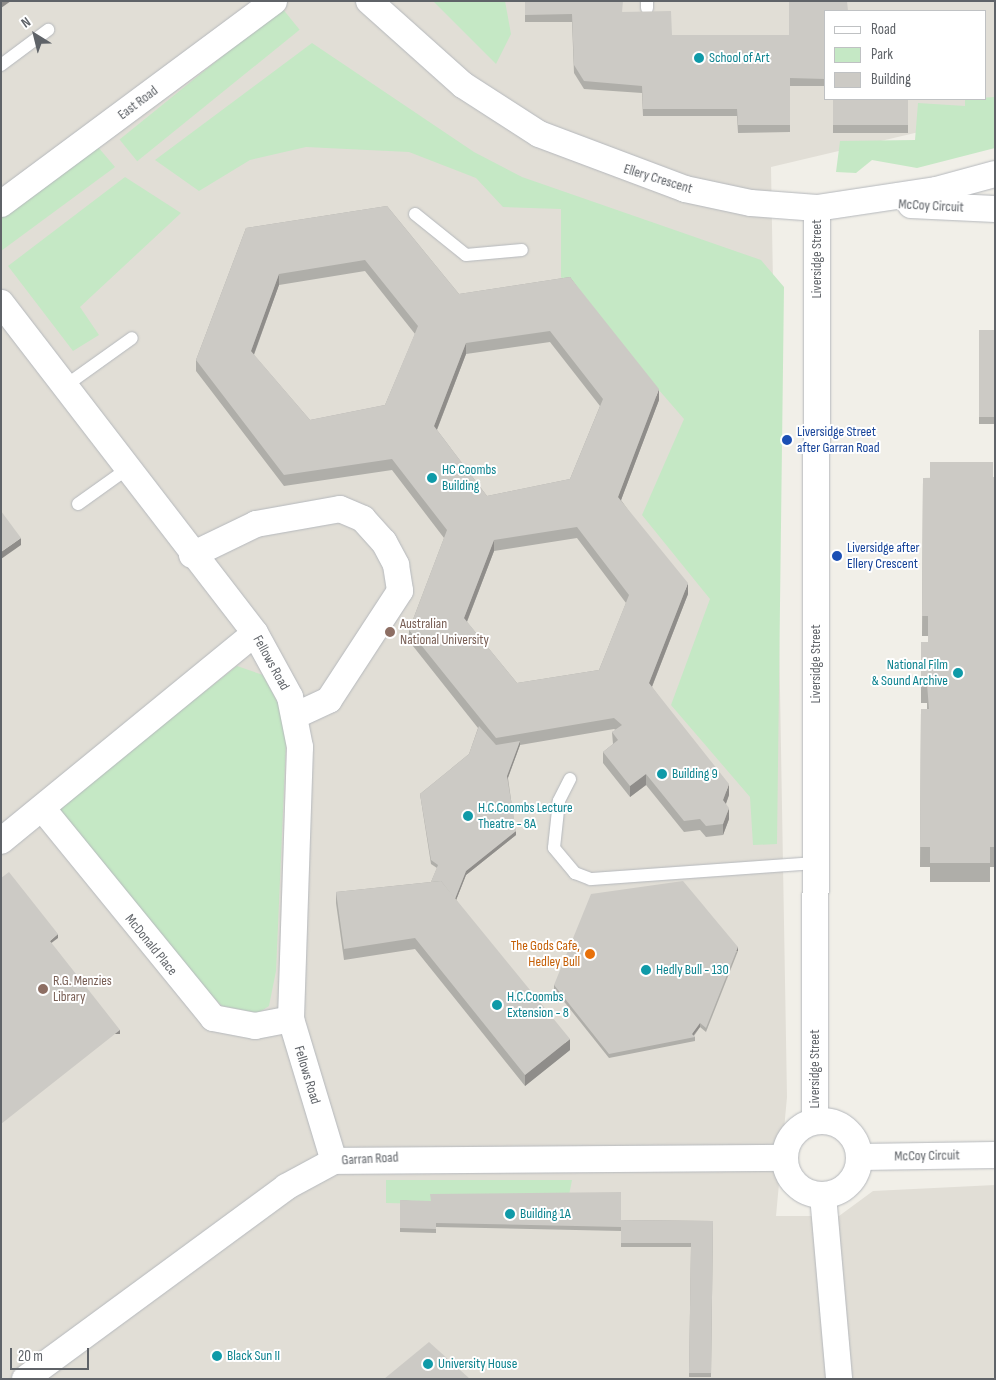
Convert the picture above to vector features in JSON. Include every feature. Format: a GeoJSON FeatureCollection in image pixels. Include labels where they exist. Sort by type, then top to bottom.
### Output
{"type":"FeatureCollection","features":[{"type":"Feature","properties":{"kind":"street","name":"East Road"},"geometry":{"type":"LineString","coordinates":[[1,204],[274,1]]}},
{"type":"Feature","properties":{"kind":"street","name":"Ellery Crescent"},"geometry":{"type":"LineString","coordinates":[[369,1],[463,85],[539,134],[685,189],[751,203],[817,208],[868,203],[995,174]]}},
{"type":"Feature","properties":{"kind":"street","name":"McCoy Circuit"},"geometry":{"type":"LineString","coordinates":[[868,203],[995,209]]}},
{"type":"Feature","properties":{"kind":"street","name":"Liversidge Street"},"geometry":{"type":"LineString","coordinates":[[816,1121],[817,208]]}},
{"type":"Feature","properties":{"kind":"street","name":"Fellows Road"},"geometry":{"type":"LineString","coordinates":[[1,303],[192,554],[255,633],[282,678],[295,716],[300,747],[292,1019],[334,1161]]}},
{"type":"Feature","properties":{"kind":"street"},"geometry":{"type":"LineString","coordinates":[[192,554],[256,524],[340,509],[363,519],[384,542],[396,565],[400,591],[329,700],[295,716]]}},
{"type":"Feature","properties":{"kind":"street"},"geometry":{"type":"LineString","coordinates":[[1,841],[255,633]]}},
{"type":"Feature","properties":{"kind":"street","name":"McDonald Place"},"geometry":{"type":"LineString","coordinates":[[42,808],[213,1018],[254,1026],[292,1019]]}},
{"type":"Feature","properties":{"kind":"street"},"geometry":{"type":"LineString","coordinates":[[816,1121],[843,1126],[854,1137],[860,1157],[851,1181],[823,1195],[798,1187],[785,1158],[793,1134],[816,1121]]}},
{"type":"Feature","properties":{"kind":"street","name":"McCoy Circuit"},"geometry":{"type":"LineString","coordinates":[[860,1157],[995,1155]]}},
{"type":"Feature","properties":{"kind":"street","name":"Garran Road"},"geometry":{"type":"LineString","coordinates":[[24,1379],[286,1187],[334,1161],[785,1158]]}},
{"type":"Feature","properties":{"kind":"street"},"geometry":{"type":"LineString","coordinates":[[823,1195],[839,1379]]}},
{"type":"Feature","properties":{"kind":"lane"},"geometry":{"type":"LineString","coordinates":[[1,65],[48,30]]}},
{"type":"Feature","properties":{"kind":"lane"},"geometry":{"type":"LineString","coordinates":[[415,214],[466,255],[522,250]]}},
{"type":"Feature","properties":{"kind":"lane"},"geometry":{"type":"LineString","coordinates":[[65,386],[132,338]]}},
{"type":"Feature","properties":{"kind":"lane"},"geometry":{"type":"LineString","coordinates":[[78,504],[127,469]]}},
{"type":"Feature","properties":{"kind":"lane"},"geometry":{"type":"LineString","coordinates":[[570,779],[559,801],[554,848],[575,872],[591,879],[816,862]]}},
{"type":"Feature","properties":{"kind":"shaded area","name":"Australian National University"},"geometry":{"type":"Polygon","coordinates":[[[1,1],[995,1],[995,114],[771,167],[787,1097],[776,1216],[839,1216],[873,1191],[995,1185],[995,1379],[1,1379],[1,1]]]}},
{"type":"Feature","properties":{"kind":"green space"},"geometry":{"type":"Polygon","coordinates":[[[433,1],[505,1],[511,34],[496,64],[433,1]]]}},
{"type":"Feature","properties":{"kind":"green space"},"geometry":{"type":"Polygon","coordinates":[[[282,8],[300,30],[137,161],[120,140],[282,8]]]}},
{"type":"Feature","properties":{"kind":"green space"},"geometry":{"type":"Polygon","coordinates":[[[312,43],[474,152],[522,177],[761,260],[784,287],[777,844],[753,845],[750,797],[671,705],[710,599],[642,515],[684,419],[561,277],[561,209],[503,207],[476,178],[409,152],[306,147],[250,160],[199,191],[155,160],[312,43]]]}},
{"type":"Feature","properties":{"kind":"green space"},"geometry":{"type":"Polygon","coordinates":[[[995,97],[995,148],[917,168],[872,160],[856,173],[836,172],[840,141],[915,140],[918,103],[965,106],[965,100],[986,100],[986,98],[995,97]]]}},
{"type":"Feature","properties":{"kind":"green space"},"geometry":{"type":"Polygon","coordinates":[[[98,147],[115,167],[1,251],[1,218],[98,147]]]}},
{"type":"Feature","properties":{"kind":"green space"},"geometry":{"type":"Polygon","coordinates":[[[125,177],[181,213],[80,307],[99,335],[73,351],[8,266],[125,177]]]}},
{"type":"Feature","properties":{"kind":"green space"},"geometry":{"type":"Polygon","coordinates":[[[237,666],[263,675],[279,705],[286,743],[276,971],[269,1006],[258,1013],[222,1006],[207,991],[56,809],[237,666]]]}},
{"type":"Feature","properties":{"kind":"green space"},"geometry":{"type":"Polygon","coordinates":[[[386,1180],[572,1180],[569,1195],[431,1198],[431,1204],[386,1203],[386,1180]]]}},
{"type":"Feature","properties":{"kind":"building","name":"School of Art"},"geometry":{"type":"Polygon","coordinates":[[[525,1],[623,1],[622,12],[671,11],[672,35],[789,35],[789,1],[847,1],[848,10],[824,10],[824,79],[790,78],[790,125],[738,125],[737,109],[643,109],[642,86],[584,81],[574,65],[572,14],[525,15],[525,1]]]}},
{"type":"Feature","properties":{"kind":"building"},"geometry":{"type":"Polygon","coordinates":[[[833,100],[908,100],[908,125],[833,125],[833,100]]]}},
{"type":"Feature","properties":{"kind":"building","name":"HC Coombs Building"},"geometry":{"type":"Polygon","coordinates":[[[387,206],[459,294],[570,277],[659,389],[618,497],[688,583],[649,683],[729,784],[723,800],[729,808],[723,824],[706,826],[700,819],[684,821],[646,774],[630,786],[603,752],[618,740],[612,732],[622,725],[614,718],[496,738],[409,630],[447,530],[392,459],[284,475],[196,360],[246,228],[387,206]],[[365,260],[279,274],[251,351],[310,420],[385,405],[418,326],[365,260]],[[550,331],[466,343],[434,426],[487,496],[570,479],[603,399],[550,331]],[[577,527],[494,540],[464,618],[517,683],[599,670],[629,595],[577,527]]]}},
{"type":"Feature","properties":{"kind":"building"},"geometry":{"type":"Polygon","coordinates":[[[979,330],[995,330],[995,417],[979,417],[979,330]]]}},
{"type":"Feature","properties":{"kind":"building","name":"National Film & Sound Archive"},"geometry":{"type":"Polygon","coordinates":[[[930,462],[993,462],[993,477],[995,477],[995,847],[990,847],[990,863],[930,863],[930,847],[920,847],[921,709],[929,709],[927,684],[921,684],[921,642],[928,642],[928,616],[922,616],[923,478],[930,478],[930,462]]]}},
{"type":"Feature","properties":{"kind":"building"},"geometry":{"type":"Polygon","coordinates":[[[1,511],[21,538],[1,552],[1,511]]]}},
{"type":"Feature","properties":{"kind":"building","name":"H.C.Coombs Lecture Theatre - 8A"},"geometry":{"type":"Polygon","coordinates":[[[479,726],[496,745],[520,741],[507,776],[516,831],[466,871],[455,899],[441,881],[431,882],[438,865],[431,860],[420,794],[469,754],[479,726]]]}},
{"type":"Feature","properties":{"kind":"building","name":"R.G. Menzies Library"},"geometry":{"type":"Polygon","coordinates":[[[9,872],[58,934],[50,941],[120,1030],[1,1124],[1,878],[9,872]]]}},
{"type":"Feature","properties":{"kind":"building","name":"H.C.Coombs Extension - 8"},"geometry":{"type":"Polygon","coordinates":[[[441,881],[570,1039],[525,1075],[415,938],[344,949],[336,892],[441,881]]]}},
{"type":"Feature","properties":{"kind":"building","name":"Hedly Bull - 130"},"geometry":{"type":"Polygon","coordinates":[[[683,881],[738,947],[706,1028],[700,1023],[692,1034],[695,1037],[609,1054],[554,985],[591,894],[683,881]]]}},
{"type":"Feature","properties":{"kind":"building"},"geometry":{"type":"Polygon","coordinates":[[[621,1192],[621,1220],[713,1221],[711,1373],[689,1373],[691,1243],[621,1243],[621,1227],[436,1223],[436,1229],[400,1228],[400,1200],[431,1201],[430,1194],[621,1192]]]}},
{"type":"Feature","properties":{"kind":"building","name":"University House"},"geometry":{"type":"Polygon","coordinates":[[[429,1342],[470,1379],[384,1379],[429,1342]]]}},
{"type":"Feature","properties":{"kind":"place","name":"School of Art"},"geometry":{"type":"Point","coordinates":[699,58]}},
{"type":"Feature","properties":{"kind":"place","name":"Liversidge Street after Garran Road"},"geometry":{"type":"Point","coordinates":[787,440]}},
{"type":"Feature","properties":{"kind":"place","name":"HC Coombs Building"},"geometry":{"type":"Point","coordinates":[432,478]}},
{"type":"Feature","properties":{"kind":"place","name":"Liversidge after Ellery Crescent"},"geometry":{"type":"Point","coordinates":[837,556]}},
{"type":"Feature","properties":{"kind":"place","name":"Australian National University"},"geometry":{"type":"Point","coordinates":[390,632]}},
{"type":"Feature","properties":{"kind":"place","name":"National Film & Sound Archive"},"geometry":{"type":"Point","coordinates":[958,673]}},
{"type":"Feature","properties":{"kind":"place","name":"Building 9"},"geometry":{"type":"Point","coordinates":[662,774]}},
{"type":"Feature","properties":{"kind":"place","name":"H.C.Coombs Lecture Theatre - 8A"},"geometry":{"type":"Point","coordinates":[468,816]}},
{"type":"Feature","properties":{"kind":"place","name":"The Gods Cafe, Hedley Bull"},"geometry":{"type":"Point","coordinates":[590,954]}},
{"type":"Feature","properties":{"kind":"place","name":"Hedly Bull - 130"},"geometry":{"type":"Point","coordinates":[646,970]}},
{"type":"Feature","properties":{"kind":"place","name":"R.G. Menzies Library"},"geometry":{"type":"Point","coordinates":[43,989]}},
{"type":"Feature","properties":{"kind":"place","name":"H.C.Coombs Extension - 8"},"geometry":{"type":"Point","coordinates":[497,1005]}},
{"type":"Feature","properties":{"kind":"place","name":"Building 1A"},"geometry":{"type":"Point","coordinates":[510,1214]}},
{"type":"Feature","properties":{"kind":"place","name":"Black Sun II"},"geometry":{"type":"Point","coordinates":[217,1356]}},
{"type":"Feature","properties":{"kind":"place","name":"University House"},"geometry":{"type":"Point","coordinates":[428,1364]}}]}
